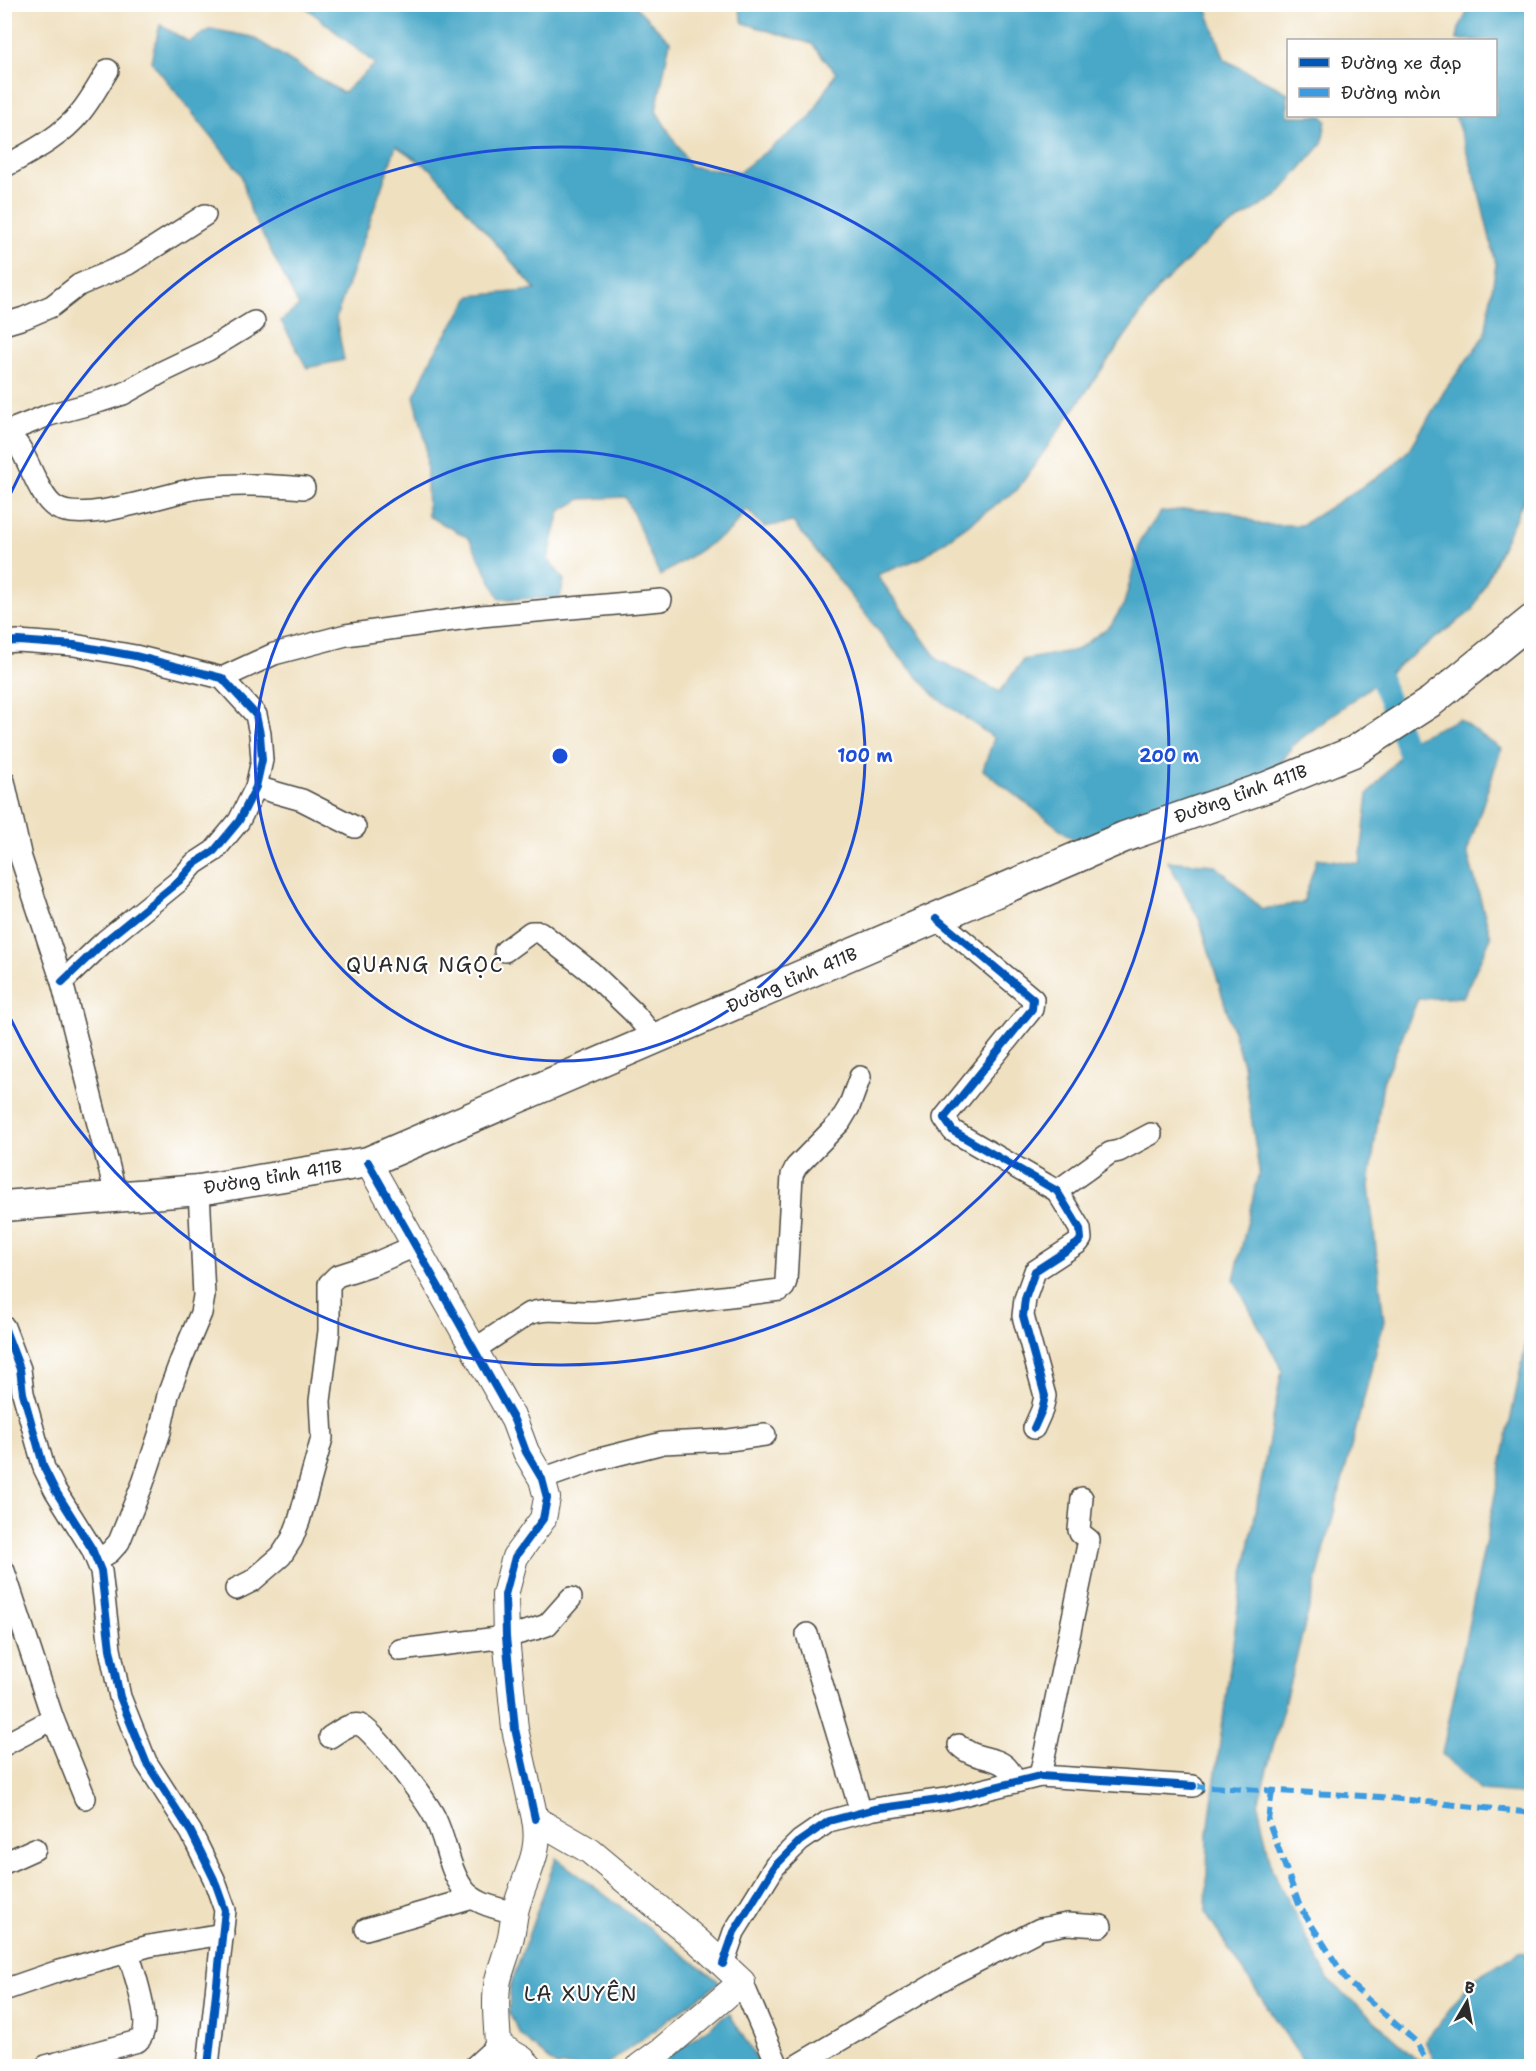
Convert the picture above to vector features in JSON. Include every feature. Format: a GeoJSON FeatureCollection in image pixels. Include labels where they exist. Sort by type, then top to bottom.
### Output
{"type":"FeatureCollection","features":[{"type":"Feature","properties":{"kind":"main road","name":"Đường tỉnh 411B"},"geometry":{"type":"LineString","coordinates":[[4,1206],[199,1190],[368,1162],[1124,837],[1267,787],[1353,752],[1432,701],[1532,620]]}},
{"type":"Feature","properties":{"kind":"street"},"geometry":{"type":"LineString","coordinates":[[4,166],[29,153],[63,130],[81,113],[108,70]]}},
{"type":"Feature","properties":{"kind":"street"},"geometry":{"type":"LineString","coordinates":[[4,324],[52,306],[79,285],[128,264],[205,215]]}},
{"type":"Feature","properties":{"kind":"street"},"geometry":{"type":"LineString","coordinates":[[254,322],[208,350],[123,394],[49,415],[5,431],[19,445],[52,505],[72,513],[99,512],[199,488],[252,484],[304,488]]}},
{"type":"Feature","properties":{"kind":"street"},"geometry":{"type":"LineString","coordinates":[[222,678],[274,654],[346,635],[481,616],[661,600]]}},
{"type":"Feature","properties":{"kind":"street"},"geometry":{"type":"LineString","coordinates":[[4,642],[74,645],[135,656],[222,678],[256,715],[262,760],[256,787],[239,821],[214,851],[194,864],[179,881],[105,941],[62,982]]}},
{"type":"Feature","properties":{"kind":"street"},"geometry":{"type":"LineString","coordinates":[[4,781],[21,858],[62,982],[116,1196]]}},
{"type":"Feature","properties":{"kind":"street"},"geometry":{"type":"LineString","coordinates":[[256,787],[302,800],[355,827]]}},
{"type":"Feature","properties":{"kind":"street"},"geometry":{"type":"LineString","coordinates":[[936,918],[1033,999],[1032,1009],[944,1118],[953,1131],[1058,1191],[1080,1229],[1081,1236],[1078,1243],[1035,1271],[1025,1299],[1023,1316],[1045,1396],[1034,1428]]}},
{"type":"Feature","properties":{"kind":"street"},"geometry":{"type":"LineString","coordinates":[[505,951],[531,932],[540,932],[591,972],[633,1012],[655,1038]]}},
{"type":"Feature","properties":{"kind":"street"},"geometry":{"type":"LineString","coordinates":[[475,1349],[528,1314],[535,1312],[595,1312],[780,1290],[786,1281],[792,1175],[796,1167],[840,1122],[849,1107],[860,1077]]}},
{"type":"Feature","properties":{"kind":"street"},"geometry":{"type":"LineString","coordinates":[[1058,1191],[1110,1153],[1119,1151],[1151,1134]]}},
{"type":"Feature","properties":{"kind":"street"},"geometry":{"type":"LineString","coordinates":[[368,1162],[514,1420],[526,1452],[542,1479],[547,1497],[543,1519],[515,1557],[505,1595],[506,1637],[515,1729],[538,1831],[537,1851],[515,1913],[510,1942],[498,1981],[498,2045],[475,2067]]}},
{"type":"Feature","properties":{"kind":"street"},"geometry":{"type":"LineString","coordinates":[[97,1560],[110,1552],[119,1542],[144,1483],[168,1395],[201,1313],[204,1296],[199,1190]]}},
{"type":"Feature","properties":{"kind":"street"},"geometry":{"type":"LineString","coordinates":[[236,1588],[252,1581],[281,1556],[292,1539],[299,1521],[322,1438],[320,1401],[329,1331],[329,1284],[337,1276],[416,1246]]}},
{"type":"Feature","properties":{"kind":"street"},"geometry":{"type":"LineString","coordinates":[[4,1327],[20,1369],[23,1392],[44,1468],[101,1570],[110,1649],[120,1696],[146,1762],[191,1832],[214,1879],[225,1910],[208,2067]]}},
{"type":"Feature","properties":{"kind":"street"},"geometry":{"type":"LineString","coordinates":[[542,1479],[596,1460],[663,1443],[729,1440],[765,1435]]}},
{"type":"Feature","properties":{"kind":"street"},"geometry":{"type":"LineString","coordinates":[[1040,1776],[1089,1540],[1079,1530],[1082,1498]]}},
{"type":"Feature","properties":{"kind":"street"},"geometry":{"type":"LineString","coordinates":[[4,1571],[53,1719],[86,1798]]}},
{"type":"Feature","properties":{"kind":"street"},"geometry":{"type":"LineString","coordinates":[[400,1650],[506,1637],[547,1625],[571,1598]]}},
{"type":"Feature","properties":{"kind":"street"},"geometry":{"type":"LineString","coordinates":[[807,1634],[861,1812]]}},
{"type":"Feature","properties":{"kind":"street"},"geometry":{"type":"LineString","coordinates":[[4,1745],[53,1719]]}},
{"type":"Feature","properties":{"kind":"street"},"geometry":{"type":"LineString","coordinates":[[330,1737],[351,1725],[359,1725],[373,1736],[423,1799],[435,1818],[462,1889],[486,1905],[515,1913]]}},
{"type":"Feature","properties":{"kind":"street"},"geometry":{"type":"LineString","coordinates":[[959,1745],[966,1752],[999,1761],[1007,1767],[1016,1782]]}},
{"type":"Feature","properties":{"kind":"street"},"geometry":{"type":"LineString","coordinates":[[723,1964],[734,1932],[775,1866],[800,1841],[829,1821],[861,1812],[946,1799],[1040,1776],[1193,1786]]}},
{"type":"Feature","properties":{"kind":"street"},"geometry":{"type":"LineString","coordinates":[[535,1819],[591,1851],[742,1982],[778,2067]]}},
{"type":"Feature","properties":{"kind":"street"},"geometry":{"type":"LineString","coordinates":[[4,1863],[35,1849]]}},
{"type":"Feature","properties":{"kind":"street"},"geometry":{"type":"LineString","coordinates":[[366,1929],[473,1898]]}},
{"type":"Feature","properties":{"kind":"street"},"geometry":{"type":"LineString","coordinates":[[796,2067],[952,1974],[1040,1929],[1066,1924],[1101,1926]]}},
{"type":"Feature","properties":{"kind":"street"},"geometry":{"type":"LineString","coordinates":[[4,1990],[56,1972],[149,1946],[223,1934]]}},
{"type":"Feature","properties":{"kind":"street"},"geometry":{"type":"LineString","coordinates":[[46,2067],[138,2041],[142,2037],[145,2029],[144,2013],[128,1952]]}},
{"type":"Feature","properties":{"kind":"street"},"geometry":{"type":"LineString","coordinates":[[640,2067],[742,1982]]}},
{"type":"Feature","properties":{"kind":"street"},"geometry":{"type":"LineString","coordinates":[[498,2045],[522,2059],[529,2067]]}},
{"type":"Feature","properties":{"kind":"water"},"geometry":{"type":"Polygon","coordinates":[[[303,5],[634,5],[670,41],[656,111],[690,166],[738,173],[810,118],[836,73],[812,44],[743,23],[738,5],[1205,5],[1225,60],[1287,92],[1287,117],[1323,117],[1326,120],[1322,144],[1277,196],[1213,236],[1159,288],[1017,490],[921,558],[877,575],[938,660],[1000,692],[1023,660],[1076,650],[1111,625],[1124,604],[1141,539],[1161,512],[1190,509],[1231,512],[1262,525],[1302,525],[1387,471],[1410,449],[1445,390],[1485,335],[1496,264],[1476,180],[1455,117],[1497,117],[1497,39],[1457,39],[1459,28],[1471,5],[1531,5],[1531,488],[1473,610],[1294,744],[1275,772],[1077,842],[983,770],[994,738],[937,698],[896,653],[793,522],[764,527],[747,509],[730,531],[660,576],[626,497],[581,499],[560,511],[548,559],[564,580],[560,598],[500,599],[469,538],[428,516],[426,443],[414,396],[433,355],[471,296],[536,290],[431,169],[396,146],[336,318],[344,360],[307,368],[281,321],[299,306],[251,212],[241,174],[151,61],[160,25],[189,42],[211,29],[252,37],[343,93],[375,64],[303,5]]]}},
{"type":"Feature","properties":{"kind":"water"},"geometry":{"type":"Polygon","coordinates":[[[1459,719],[1501,749],[1467,852],[1491,937],[1463,997],[1418,999],[1383,1082],[1369,1186],[1384,1321],[1258,1804],[1272,1870],[1328,1979],[1417,2059],[1421,2066],[1306,2066],[1206,1914],[1208,1833],[1238,1606],[1282,1370],[1234,1280],[1259,1171],[1244,1068],[1200,921],[1168,861],[1215,865],[1262,909],[1303,903],[1317,858],[1360,864],[1368,794],[1415,738],[1459,719]]]}},
{"type":"Feature","properties":{"kind":"water"},"geometry":{"type":"Polygon","coordinates":[[[1530,1324],[1532,1324],[1531,1795],[1481,1791],[1442,1754],[1530,1324]]]}},
{"type":"Feature","properties":{"kind":"water"},"geometry":{"type":"Polygon","coordinates":[[[556,1858],[720,1982],[605,2066],[556,2066],[520,2034],[509,2013],[510,1987],[556,1858]]]}},
{"type":"Feature","properties":{"kind":"water"},"geometry":{"type":"Polygon","coordinates":[[[1519,1952],[1531,1955],[1531,2066],[1437,2066],[1425,2041],[1474,1978],[1519,1952]]]}},
{"type":"Feature","properties":{"kind":"water"},"geometry":{"type":"Polygon","coordinates":[[[729,2013],[761,2066],[661,2066],[659,2064],[729,2013]]]}},
{"type":"Feature","properties":{"kind":"waterway"},"geometry":{"type":"LineString","coordinates":[[1381,679],[1416,774]]}},
{"type":"Feature","properties":{"kind":"marked path"},"geometry":{"type":"LineString","coordinates":[[1193,1786],[1380,1797],[1532,1813]]}},
{"type":"Feature","properties":{"kind":"marked path"},"geometry":{"type":"LineString","coordinates":[[1272,1791],[1268,1820],[1300,1907],[1348,1982],[1415,2041],[1429,2066]]}},
{"type":"Feature","properties":{"kind":"cycle path"},"geometry":{"type":"LineString","coordinates":[[4,642],[74,645],[135,656],[222,678],[256,715],[260,734],[262,760],[256,787],[239,821],[214,851],[194,864],[179,881],[105,941],[62,982]]}},
{"type":"Feature","properties":{"kind":"cycle path"},"geometry":{"type":"LineString","coordinates":[[936,918],[1033,999],[1032,1009],[944,1118],[953,1131],[1057,1191],[1080,1229],[1081,1239],[1078,1243],[1035,1271],[1025,1299],[1023,1316],[1045,1396],[1034,1428]]}},
{"type":"Feature","properties":{"kind":"cycle path"},"geometry":{"type":"LineString","coordinates":[[368,1162],[514,1420],[526,1452],[542,1479],[547,1498],[543,1519],[515,1557],[505,1595],[506,1637],[515,1729],[535,1819]]}},
{"type":"Feature","properties":{"kind":"cycle path"},"geometry":{"type":"LineString","coordinates":[[4,1327],[20,1369],[23,1393],[44,1468],[92,1549],[101,1571],[110,1649],[120,1697],[146,1762],[191,1832],[214,1879],[225,1910],[208,2066]]}},
{"type":"Feature","properties":{"kind":"cycle path"},"geometry":{"type":"LineString","coordinates":[[723,1964],[734,1932],[775,1866],[800,1841],[829,1821],[874,1809],[946,1799],[1040,1776],[1193,1786]]}},
{"type":"Feature","properties":{"kind":"district","name":"QUANG NGỌC"},"geometry":{"type":"Point","coordinates":[425,965]}},
{"type":"Feature","properties":{"kind":"district","name":"LA XUYÊN"},"geometry":{"type":"Point","coordinates":[581,1994]}}]}
